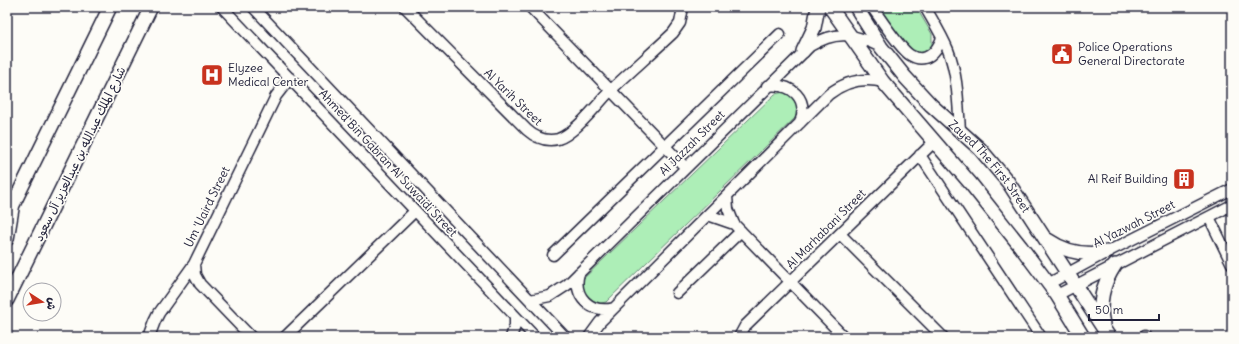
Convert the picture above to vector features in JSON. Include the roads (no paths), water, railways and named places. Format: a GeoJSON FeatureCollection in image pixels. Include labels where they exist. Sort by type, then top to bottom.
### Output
{"type":"FeatureCollection","features":[{"type":"Feature","properties":{"kind":"main road"},"geometry":{"type":"LineString","coordinates":[[7,239],[9,212],[110,7]]}},
{"type":"Feature","properties":{"kind":"main road","name":"شارع الملك عبدالله بن عبدالعزيز آل سعود"},"geometry":{"type":"LineString","coordinates":[[7,300],[151,7]]}},
{"type":"Feature","properties":{"kind":"main road"},"geometry":{"type":"LineString","coordinates":[[803,51],[814,28],[818,7]]}},
{"type":"Feature","properties":{"kind":"main road","name":"Zayed The First Street"},"geometry":{"type":"LineString","coordinates":[[830,7],[883,82],[935,141],[993,211],[1056,295],[1084,337]]}},
{"type":"Feature","properties":{"kind":"main road","name":"Zayed The First Street"},"geometry":{"type":"LineString","coordinates":[[856,7],[882,48],[905,78],[918,92],[980,149],[1008,182],[1107,333]]}},
{"type":"Feature","properties":{"kind":"main road"},"geometry":{"type":"LineString","coordinates":[[1043,236],[1054,244],[1074,252],[1091,254],[1107,252]]}},
{"type":"Feature","properties":{"kind":"main road"},"geometry":{"type":"LineString","coordinates":[[1107,333],[1101,314],[1102,297],[1106,280],[1115,265]]}},
{"type":"Feature","properties":{"kind":"street","name":"Ahmed Bin Gabran Al Suwaidi Street"},"geometry":{"type":"LineString","coordinates":[[222,7],[535,337]]}},
{"type":"Feature","properties":{"kind":"street","name":"Ahmed Bin Gabran Al Suwaidi Street"},"geometry":{"type":"LineString","coordinates":[[253,7],[565,337]]}},
{"type":"Feature","properties":{"kind":"street","name":"Al Yarih Street"},"geometry":{"type":"LineString","coordinates":[[405,7],[527,130],[538,138],[552,140],[565,136],[571,132],[611,90],[673,33],[680,23],[683,7]]}},
{"type":"Feature","properties":{"kind":"street"},"geometry":{"type":"LineString","coordinates":[[530,7],[686,168]]}},
{"type":"Feature","properties":{"kind":"street"},"geometry":{"type":"LineString","coordinates":[[872,7],[904,51],[913,57],[922,58],[931,55],[938,48],[942,38]]}},
{"type":"Feature","properties":{"kind":"street"},"geometry":{"type":"LineString","coordinates":[[924,7],[942,38],[953,66],[960,130]]}},
{"type":"Feature","properties":{"kind":"street"},"geometry":{"type":"LineString","coordinates":[[553,255],[780,34]]}},
{"type":"Feature","properties":{"kind":"street","name":"Al Jazzah Street"},"geometry":{"type":"LineString","coordinates":[[530,300],[543,298],[556,293],[567,285],[803,51],[824,38],[848,34],[882,48]]}},
{"type":"Feature","properties":{"kind":"street","name":"Um 'Uaird Street"},"geometry":{"type":"LineString","coordinates":[[251,337],[200,284],[194,275],[194,264],[276,96],[290,78]]}},
{"type":"Feature","properties":{"kind":"street"},"geometry":{"type":"LineString","coordinates":[[589,337],[596,326],[829,94],[844,84],[861,80],[883,82]]}},
{"type":"Feature","properties":{"kind":"street"},"geometry":{"type":"LineString","coordinates":[[767,86],[784,86],[794,92],[803,106],[800,123]]}},
{"type":"Feature","properties":{"kind":"street","name":"Al Marhabani Street"},"geometry":{"type":"LineString","coordinates":[[739,337],[745,326],[935,141]]}},
{"type":"Feature","properties":{"kind":"street"},"geometry":{"type":"LineString","coordinates":[[920,155],[1041,337]]}},
{"type":"Feature","properties":{"kind":"street","name":"Al Yazwah Street"},"geometry":{"type":"LineString","coordinates":[[1048,284],[1107,252],[1232,189]]}},
{"type":"Feature","properties":{"kind":"street"},"geometry":{"type":"LineString","coordinates":[[727,196],[728,209],[737,228],[844,337]]}},
{"type":"Feature","properties":{"kind":"street"},"geometry":{"type":"LineString","coordinates":[[1056,295],[1232,205]]}},
{"type":"Feature","properties":{"kind":"street"},"geometry":{"type":"LineString","coordinates":[[285,337],[415,211]]}},
{"type":"Feature","properties":{"kind":"street"},"geometry":{"type":"LineString","coordinates":[[708,215],[737,228]]}},
{"type":"Feature","properties":{"kind":"street"},"geometry":{"type":"LineString","coordinates":[[1209,217],[1232,264]]}},
{"type":"Feature","properties":{"kind":"street"},"geometry":{"type":"LineString","coordinates":[[678,293],[737,228]]}},
{"type":"Feature","properties":{"kind":"street"},"geometry":{"type":"LineString","coordinates":[[840,234],[943,337]]}},
{"type":"Feature","properties":{"kind":"street"},"geometry":{"type":"LineString","coordinates":[[149,337],[159,313],[194,264]]}},
{"type":"Feature","properties":{"kind":"street"},"geometry":{"type":"LineString","coordinates":[[579,273],[577,279],[578,290],[587,304],[603,310],[614,308]]}},
{"type":"Feature","properties":{"kind":"street"},"geometry":{"type":"LineString","coordinates":[[511,337],[515,326],[516,317]]}},
{"type":"Feature","properties":{"kind":"place","name":"Police Operations General Directorate"},"geometry":{"type":"Point","coordinates":[1062,54]}},
{"type":"Feature","properties":{"kind":"place","name":"Elyzee Medical Center"},"geometry":{"type":"Point","coordinates":[212,75]}},
{"type":"Feature","properties":{"kind":"place","name":"Al Reif Building"},"geometry":{"type":"Point","coordinates":[1184,179]}}]}
